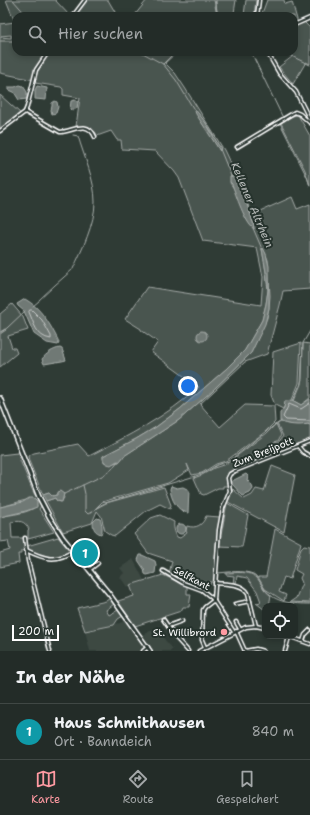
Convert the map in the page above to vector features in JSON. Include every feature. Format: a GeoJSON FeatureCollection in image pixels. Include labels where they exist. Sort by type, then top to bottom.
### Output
{"type":"FeatureCollection","features":[{"type":"Feature","properties":{"kind":"main road"},"geometry":{"type":"LineString","coordinates":[[0,398],[46,511],[56,528],[90,570],[150,651]]}},
{"type":"Feature","properties":{"kind":"street"},"geometry":{"type":"LineString","coordinates":[[76,12],[85,0]]}},
{"type":"Feature","properties":{"kind":"street"},"geometry":{"type":"LineString","coordinates":[[258,12],[259,0]]}},
{"type":"Feature","properties":{"kind":"street"},"geometry":{"type":"LineString","coordinates":[[298,23],[310,18]]}},
{"type":"Feature","properties":{"kind":"street"},"geometry":{"type":"LineString","coordinates":[[0,131],[25,112],[30,101],[36,70],[45,56]]}},
{"type":"Feature","properties":{"kind":"street"},"geometry":{"type":"LineString","coordinates":[[269,56],[279,73],[296,92],[310,120]]}},
{"type":"Feature","properties":{"kind":"street"},"geometry":{"type":"LineString","coordinates":[[25,112],[60,132],[74,127],[86,128],[92,132],[95,137]]}},
{"type":"Feature","properties":{"kind":"street"},"geometry":{"type":"LineString","coordinates":[[237,147],[295,112],[300,114],[310,123]]}},
{"type":"Feature","properties":{"kind":"street","name":"Zum Breijpott"},"geometry":{"type":"LineString","coordinates":[[214,600],[219,530],[223,508],[230,491],[228,481],[229,477],[235,471],[310,441]]}},
{"type":"Feature","properties":{"kind":"street"},"geometry":{"type":"LineString","coordinates":[[298,446],[303,452],[310,456]]}},
{"type":"Feature","properties":{"kind":"street"},"geometry":{"type":"LineString","coordinates":[[25,538],[26,550],[50,651]]}},
{"type":"Feature","properties":{"kind":"street"},"geometry":{"type":"LineString","coordinates":[[26,550],[37,555],[55,559],[66,556],[74,551]]}},
{"type":"Feature","properties":{"kind":"street"},"geometry":{"type":"LineString","coordinates":[[90,570],[98,563]]}},
{"type":"Feature","properties":{"kind":"street","name":"Selfkant"},"geometry":{"type":"LineString","coordinates":[[163,571],[183,583],[202,590],[214,600]]}},
{"type":"Feature","properties":{"kind":"street"},"geometry":{"type":"LineString","coordinates":[[215,582],[242,587],[248,593],[257,624],[256,626]]}},
{"type":"Feature","properties":{"kind":"street"},"geometry":{"type":"LineString","coordinates":[[205,648],[202,640],[203,610],[204,607],[214,600],[235,632],[245,651],[256,649],[263,651]]}},
{"type":"Feature","properties":{"kind":"street"},"geometry":{"type":"LineString","coordinates":[[235,604],[250,601]]}},
{"type":"Feature","properties":{"kind":"street"},"geometry":{"type":"LineString","coordinates":[[163,619],[176,638],[188,651]]}},
{"type":"Feature","properties":{"kind":"street"},"geometry":{"type":"LineString","coordinates":[[168,626],[182,621]]}},
{"type":"Feature","properties":{"kind":"street"},"geometry":{"type":"LineString","coordinates":[[236,622],[240,629]]}},
{"type":"Feature","properties":{"kind":"street"},"geometry":{"type":"LineString","coordinates":[[199,651],[240,629],[249,626],[262,627]]}},
{"type":"Feature","properties":{"kind":"street"},"geometry":{"type":"LineString","coordinates":[[303,641],[305,635],[310,630]]}},
{"type":"Feature","properties":{"kind":"street"},"geometry":{"type":"LineString","coordinates":[[285,651],[288,639]]}},
{"type":"Feature","properties":{"kind":"street"},"geometry":{"type":"LineString","coordinates":[[297,639],[310,644]]}},
{"type":"Feature","properties":{"kind":"street"},"geometry":{"type":"LineString","coordinates":[[143,651],[148,647]]}},
{"type":"Feature","properties":{"kind":"shaded area"},"geometry":{"type":"Polygon","coordinates":[[[6,0],[55,0],[66,12],[12,12],[12,15],[6,0]]]}},
{"type":"Feature","properties":{"kind":"shaded area"},"geometry":{"type":"Polygon","coordinates":[[[86,0],[108,0],[115,12],[77,12],[86,0]]]}},
{"type":"Feature","properties":{"kind":"shaded area"},"geometry":{"type":"Polygon","coordinates":[[[147,0],[214,0],[216,12],[137,12],[147,0]]]}},
{"type":"Feature","properties":{"kind":"shaded area"},"geometry":{"type":"Polygon","coordinates":[[[216,0],[236,0],[234,12],[217,12],[216,0]]]}},
{"type":"Feature","properties":{"kind":"shaded area"},"geometry":{"type":"Polygon","coordinates":[[[246,0],[256,0],[254,12],[244,12],[246,0]]]}},
{"type":"Feature","properties":{"kind":"shaded area"},"geometry":{"type":"Polygon","coordinates":[[[267,0],[284,0],[285,4],[292,2],[295,12],[262,12],[267,0]]]}},
{"type":"Feature","properties":{"kind":"shaded area"},"geometry":{"type":"Polygon","coordinates":[[[12,22],[12,56],[45,56],[36,70],[34,80],[0,73],[0,37],[11,38],[11,35],[0,36],[0,24],[12,22]]]}},
{"type":"Feature","properties":{"kind":"shaded area"},"geometry":{"type":"Polygon","coordinates":[[[304,22],[310,28],[310,64],[306,62],[293,84],[279,67],[293,56],[298,56],[298,24],[304,22]]]}},
{"type":"Feature","properties":{"kind":"shaded area"},"geometry":{"type":"Polygon","coordinates":[[[46,56],[173,56],[165,63],[175,73],[224,150],[252,215],[292,197],[297,209],[310,204],[310,289],[283,291],[267,354],[245,362],[200,404],[220,427],[245,405],[274,406],[275,422],[265,432],[226,461],[216,464],[202,473],[192,475],[187,464],[189,470],[168,483],[102,502],[95,509],[106,503],[164,487],[171,505],[170,509],[160,504],[146,511],[115,536],[105,531],[101,516],[97,511],[92,523],[63,532],[46,501],[55,498],[57,501],[61,502],[64,498],[63,495],[57,493],[55,496],[52,496],[49,493],[43,495],[28,456],[34,453],[78,444],[89,456],[160,417],[199,387],[151,352],[158,342],[125,319],[147,287],[261,305],[263,277],[257,248],[203,241],[179,178],[155,151],[122,149],[121,140],[117,140],[111,131],[97,136],[96,133],[90,128],[76,126],[80,98],[63,95],[63,89],[61,87],[35,83],[37,71],[46,56]],[[194,108],[220,151],[211,131],[194,108]],[[231,179],[230,183],[237,194],[246,219],[254,229],[253,222],[239,186],[237,182],[231,179]],[[263,248],[268,290],[266,304],[262,320],[245,350],[226,369],[180,409],[156,427],[103,456],[104,462],[108,464],[119,462],[124,456],[179,420],[251,353],[267,318],[269,308],[270,296],[268,260],[263,248]]]}},
{"type":"Feature","properties":{"kind":"shaded area"},"geometry":{"type":"Polygon","coordinates":[[[0,95],[20,113],[0,129],[0,95]]]}},
{"type":"Feature","properties":{"kind":"shaded area"},"geometry":{"type":"Polygon","coordinates":[[[298,115],[310,136],[310,186],[305,170],[281,123],[292,116],[298,115]]]}},
{"type":"Feature","properties":{"kind":"shaded area"},"geometry":{"type":"Polygon","coordinates":[[[12,304],[23,317],[28,330],[8,336],[12,348],[15,348],[17,353],[0,367],[0,334],[6,330],[5,329],[0,332],[0,314],[12,304]]]}},
{"type":"Feature","properties":{"kind":"shaded area"},"geometry":{"type":"Polygon","coordinates":[[[301,343],[299,383],[292,400],[287,401],[283,409],[275,405],[271,395],[273,352],[301,343]]]}},
{"type":"Feature","properties":{"kind":"shaded area"},"geometry":{"type":"Polygon","coordinates":[[[303,343],[310,344],[310,398],[301,405],[294,401],[301,384],[303,343]]]}},
{"type":"Feature","properties":{"kind":"shaded area"},"geometry":{"type":"Polygon","coordinates":[[[281,422],[298,425],[310,425],[310,440],[268,457],[283,436],[277,424],[281,422]]]}},
{"type":"Feature","properties":{"kind":"shaded area"},"geometry":{"type":"Polygon","coordinates":[[[276,424],[281,435],[278,441],[274,442],[272,449],[264,457],[234,471],[227,479],[228,486],[223,486],[223,488],[218,488],[204,495],[201,494],[194,478],[226,464],[267,433],[276,424]]]}},
{"type":"Feature","properties":{"kind":"shaded area"},"geometry":{"type":"Polygon","coordinates":[[[17,453],[32,489],[42,505],[39,509],[54,532],[28,539],[29,529],[25,524],[19,521],[11,522],[12,538],[24,538],[25,550],[21,551],[21,554],[18,554],[19,563],[0,567],[0,553],[10,550],[8,541],[0,542],[0,517],[24,512],[37,506],[35,499],[0,507],[0,455],[17,453]]]}},
{"type":"Feature","properties":{"kind":"shaded area"},"geometry":{"type":"Polygon","coordinates":[[[272,466],[295,475],[284,532],[228,502],[233,489],[244,499],[252,495],[256,489],[264,491],[272,466]]]}},
{"type":"Feature","properties":{"kind":"shaded area"},"geometry":{"type":"Polygon","coordinates":[[[227,503],[248,515],[242,547],[219,546],[227,503]]]}},
{"type":"Feature","properties":{"kind":"shaded area"},"geometry":{"type":"Polygon","coordinates":[[[160,515],[174,522],[177,537],[180,538],[187,533],[187,526],[199,526],[206,516],[220,517],[216,546],[214,582],[210,582],[210,585],[201,582],[199,587],[180,581],[169,574],[172,561],[148,553],[134,534],[151,518],[160,515]]]}},
{"type":"Feature","properties":{"kind":"shaded area"},"geometry":{"type":"Polygon","coordinates":[[[275,529],[301,543],[290,579],[284,577],[279,592],[286,595],[284,601],[265,589],[258,577],[266,577],[275,529]]]}},
{"type":"Feature","properties":{"kind":"shaded area"},"geometry":{"type":"Polygon","coordinates":[[[58,537],[70,551],[63,556],[47,557],[37,555],[29,550],[27,546],[58,537]]]}},
{"type":"Feature","properties":{"kind":"shaded area"},"geometry":{"type":"Polygon","coordinates":[[[304,545],[310,546],[310,603],[290,602],[296,598],[302,583],[300,578],[302,574],[295,570],[301,548],[304,545]]]}},
{"type":"Feature","properties":{"kind":"shaded area"},"geometry":{"type":"Polygon","coordinates":[[[133,559],[144,580],[127,587],[120,577],[124,573],[120,568],[133,559]]]}},
{"type":"Feature","properties":{"kind":"shaded area"},"geometry":{"type":"Polygon","coordinates":[[[242,572],[254,575],[271,595],[270,603],[262,603],[262,608],[256,603],[261,602],[257,591],[247,578],[237,576],[236,584],[233,584],[234,576],[226,575],[226,573],[242,572]]]}},
{"type":"Feature","properties":{"kind":"shaded area"},"geometry":{"type":"Polygon","coordinates":[[[163,575],[187,586],[187,594],[191,594],[189,607],[183,607],[181,611],[135,626],[118,601],[134,596],[130,585],[163,575]]]}},
{"type":"Feature","properties":{"kind":"shaded area"},"geometry":{"type":"Polygon","coordinates":[[[110,598],[114,604],[106,610],[109,615],[118,610],[123,616],[118,619],[114,625],[85,631],[77,608],[106,601],[110,598]]]}},
{"type":"Feature","properties":{"kind":"shaded area"},"geometry":{"type":"Polygon","coordinates":[[[126,620],[143,644],[140,651],[90,651],[85,631],[120,623],[126,620]]]}},
{"type":"Feature","properties":{"kind":"shaded area"},"geometry":{"type":"Polygon","coordinates":[[[157,627],[173,649],[170,651],[154,651],[143,635],[157,627]]]}},
{"type":"Feature","properties":{"kind":"water"},"geometry":{"type":"Polygon","coordinates":[[[20,85],[23,86],[27,92],[27,99],[19,100],[14,92],[9,90],[9,87],[20,85]]]}},
{"type":"Feature","properties":{"kind":"water"},"geometry":{"type":"Polygon","coordinates":[[[37,86],[47,88],[46,100],[35,99],[35,90],[37,86]]]}},
{"type":"Feature","properties":{"kind":"water"},"geometry":{"type":"Polygon","coordinates":[[[75,100],[78,102],[77,108],[72,111],[70,109],[71,101],[75,100]]]}},
{"type":"Feature","properties":{"kind":"water"},"geometry":{"type":"Polygon","coordinates":[[[55,101],[57,102],[58,107],[56,113],[52,114],[52,103],[55,101]]]}},
{"type":"Feature","properties":{"kind":"water"},"geometry":{"type":"Polygon","coordinates":[[[194,108],[206,123],[221,147],[220,151],[196,114],[194,108]]]}},
{"type":"Feature","properties":{"kind":"water"},"geometry":{"type":"Polygon","coordinates":[[[230,176],[234,177],[249,209],[254,229],[247,221],[241,208],[230,182],[230,176]]]}},
{"type":"Feature","properties":{"kind":"water"},"geometry":{"type":"Polygon","coordinates":[[[263,248],[269,266],[269,308],[265,324],[251,353],[179,420],[124,456],[119,462],[117,461],[111,465],[106,463],[103,456],[156,427],[180,409],[226,369],[245,350],[262,320],[266,304],[268,290],[263,248]]]}},
{"type":"Feature","properties":{"kind":"water"},"geometry":{"type":"Polygon","coordinates":[[[25,299],[36,307],[52,328],[58,340],[58,345],[47,343],[34,334],[24,311],[17,304],[25,299]]]}},
{"type":"Feature","properties":{"kind":"water"},"geometry":{"type":"Polygon","coordinates":[[[200,331],[204,331],[206,332],[206,340],[200,341],[197,338],[197,334],[200,331]]]}},
{"type":"Feature","properties":{"kind":"water"},"geometry":{"type":"Polygon","coordinates":[[[60,348],[62,349],[66,360],[44,364],[42,359],[44,357],[52,351],[60,348]]]}},
{"type":"Feature","properties":{"kind":"water"},"geometry":{"type":"Polygon","coordinates":[[[310,399],[310,425],[289,424],[280,421],[280,413],[284,408],[285,401],[292,400],[301,405],[310,399]]]}},
{"type":"Feature","properties":{"kind":"water"},"geometry":{"type":"Polygon","coordinates":[[[246,474],[248,476],[247,480],[252,485],[253,489],[250,493],[243,496],[232,484],[232,481],[246,474]]]}},
{"type":"Feature","properties":{"kind":"water"},"geometry":{"type":"Polygon","coordinates":[[[171,486],[177,488],[183,487],[189,490],[188,513],[181,510],[175,504],[170,489],[171,486]]]}},
{"type":"Feature","properties":{"kind":"water"},"geometry":{"type":"Polygon","coordinates":[[[60,491],[64,494],[62,502],[57,501],[55,498],[46,501],[43,495],[49,493],[52,496],[57,495],[57,492],[60,491]]]}},
{"type":"Feature","properties":{"kind":"water"},"geometry":{"type":"Polygon","coordinates":[[[29,498],[34,498],[37,501],[37,507],[0,517],[0,507],[23,502],[29,498]]]}},
{"type":"Feature","properties":{"kind":"water"},"geometry":{"type":"Polygon","coordinates":[[[97,518],[100,519],[101,523],[101,534],[93,527],[93,522],[97,518]]]}},
{"type":"Feature","properties":{"kind":"water"},"geometry":{"type":"Polygon","coordinates":[[[179,524],[183,524],[185,525],[185,533],[179,534],[176,531],[176,527],[179,524]]]}},
{"type":"Feature","properties":{"kind":"water"},"geometry":{"type":"Polygon","coordinates":[[[140,555],[155,561],[155,573],[145,574],[144,569],[138,560],[140,555]]]}},
{"type":"Feature","properties":{"kind":"waterway"},"geometry":{"type":"LineString","coordinates":[[13,0],[24,12]]}},
{"type":"Feature","properties":{"kind":"waterway"},"geometry":{"type":"LineString","coordinates":[[215,0],[217,12]]}},
{"type":"Feature","properties":{"kind":"waterway"},"geometry":{"type":"LineString","coordinates":[[256,12],[257,0]]}},
{"type":"Feature","properties":{"kind":"waterway","name":"Kellener Altrhein"},"geometry":{"type":"LineString","coordinates":[[0,41],[12,41]]}},
{"type":"Feature","properties":{"kind":"waterway","name":"Kellener Altrhein"},"geometry":{"type":"LineString","coordinates":[[148,56],[163,64],[176,80],[193,108]]}},
{"type":"Feature","properties":{"kind":"waterway"},"geometry":{"type":"LineString","coordinates":[[163,64],[171,56]]}},
{"type":"Feature","properties":{"kind":"waterway"},"geometry":{"type":"LineString","coordinates":[[253,56],[283,118]]}},
{"type":"Feature","properties":{"kind":"waterway"},"geometry":{"type":"LineString","coordinates":[[291,56],[310,65]]}},
{"type":"Feature","properties":{"kind":"waterway"},"geometry":{"type":"LineString","coordinates":[[284,121],[280,123],[310,186]]}},
{"type":"Feature","properties":{"kind":"waterway"},"geometry":{"type":"LineString","coordinates":[[73,135],[78,136],[89,169],[95,194],[93,219],[84,245],[73,269]]}},
{"type":"Feature","properties":{"kind":"waterway","name":"Kellener Altrhein"},"geometry":{"type":"LineString","coordinates":[[220,149],[231,176]]}},
{"type":"Feature","properties":{"kind":"waterway","name":"Kellener Altrhein"},"geometry":{"type":"LineString","coordinates":[[253,228],[262,249]]}},
{"type":"Feature","properties":{"kind":"waterway"},"geometry":{"type":"LineString","coordinates":[[39,300],[72,270]]}},
{"type":"Feature","properties":{"kind":"waterway"},"geometry":{"type":"LineString","coordinates":[[33,306],[39,301]]}},
{"type":"Feature","properties":{"kind":"waterway"},"geometry":{"type":"LineString","coordinates":[[0,333],[25,311]]}},
{"type":"Feature","properties":{"kind":"waterway"},"geometry":{"type":"LineString","coordinates":[[300,386],[302,379],[303,343],[310,331]]}},
{"type":"Feature","properties":{"kind":"waterway"},"geometry":{"type":"LineString","coordinates":[[293,401],[299,387]]}},
{"type":"Feature","properties":{"kind":"waterway"},"geometry":{"type":"LineString","coordinates":[[277,424],[281,421]]}},
{"type":"Feature","properties":{"kind":"waterway"},"geometry":{"type":"LineString","coordinates":[[193,477],[204,473],[217,465],[229,461],[276,424]]}},
{"type":"Feature","properties":{"kind":"waterway","name":"Kellener Altrhein"},"geometry":{"type":"LineString","coordinates":[[64,494],[104,475],[112,469],[118,461]]}},
{"type":"Feature","properties":{"kind":"waterway"},"geometry":{"type":"LineString","coordinates":[[85,495],[85,511],[88,514],[105,503],[192,477]]}},
{"type":"Feature","properties":{"kind":"waterway"},"geometry":{"type":"LineString","coordinates":[[83,485],[85,494]]}},
{"type":"Feature","properties":{"kind":"waterway"},"geometry":{"type":"LineString","coordinates":[[218,573],[240,572],[253,574],[258,578],[268,594],[273,597],[285,602],[310,604]]}},
{"type":"Feature","properties":{"kind":"place","name":"Haus Schmithausen"},"geometry":{"type":"Point","coordinates":[85,553]}},
{"type":"Feature","properties":{"kind":"place","name":"St. Willibrord"},"geometry":{"type":"Point","coordinates":[224,632]}}]}
